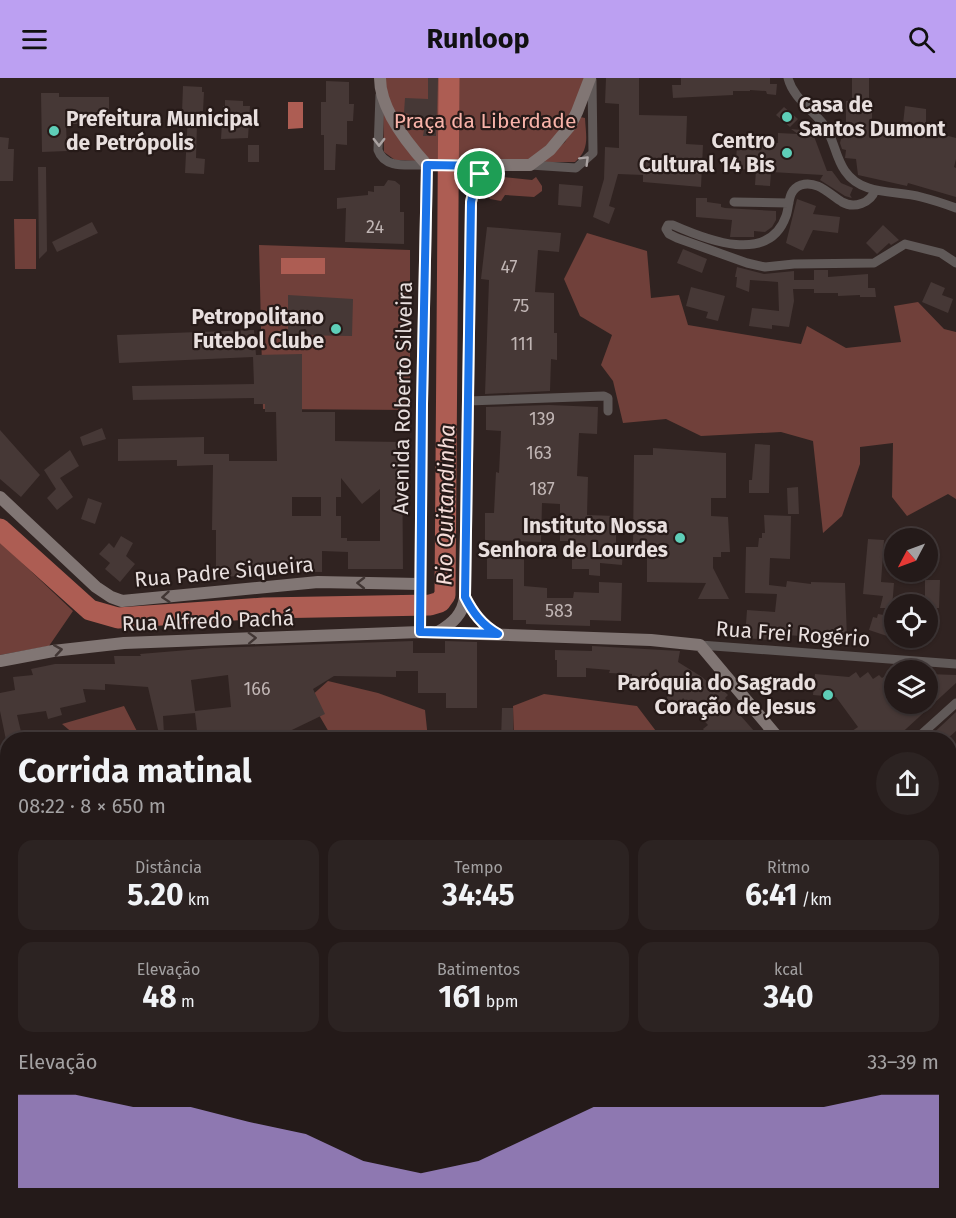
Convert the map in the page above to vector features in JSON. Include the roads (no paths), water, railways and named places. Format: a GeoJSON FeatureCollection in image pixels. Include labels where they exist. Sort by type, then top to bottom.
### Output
{"type":"FeatureCollection","features":[{"type":"Feature","properties":{"kind":"main road"},"geometry":{"type":"LineString","coordinates":[[380,81],[395,123],[427,165],[487,166],[530,165],[550,150],[570,126],[591,78]]}},
{"type":"Feature","properties":{"kind":"main road","name":"Avenida Roberto Silveira"},"geometry":{"type":"LineString","coordinates":[[420,626],[427,165]]}},
{"type":"Feature","properties":{"kind":"main road"},"geometry":{"type":"LineString","coordinates":[[438,633],[464,608],[471,202],[475,184],[487,166]]}},
{"type":"Feature","properties":{"kind":"main road","name":"Rua Padre Siqueira"},"geometry":{"type":"LineString","coordinates":[[0,497],[96,587],[122,601],[318,582],[419,586]]}},
{"type":"Feature","properties":{"kind":"main road"},"geometry":{"type":"LineString","coordinates":[[465,597],[485,627],[498,634]]}},
{"type":"Feature","properties":{"kind":"main road","name":"Rua Alfredo Pachá"},"geometry":{"type":"LineString","coordinates":[[0,661],[53,651],[124,643],[420,626],[438,633],[651,640],[700,645]]}},
{"type":"Feature","properties":{"kind":"main road"},"geometry":{"type":"LineString","coordinates":[[700,645],[773,732]]}},
{"type":"Feature","properties":{"kind":"street"},"geometry":{"type":"LineString","coordinates":[[530,165],[576,168],[592,153],[591,78]]}},
{"type":"Feature","properties":{"kind":"street"},"geometry":{"type":"LineString","coordinates":[[788,78],[794,93],[827,130],[836,155],[846,172],[867,189],[920,196],[956,208]]}},
{"type":"Feature","properties":{"kind":"street"},"geometry":{"type":"LineString","coordinates":[[380,81],[378,150],[380,156],[386,162],[393,164],[427,165]]}},
{"type":"Feature","properties":{"kind":"street"},"geometry":{"type":"LineString","coordinates":[[876,190],[866,202],[855,205],[844,203],[814,184],[803,184],[795,188],[791,194],[786,217],[779,229],[764,242],[750,245],[713,241],[674,225],[668,225],[666,229],[669,234],[677,238],[747,263],[765,267],[794,264],[874,263],[904,244],[941,253],[956,263]]}},
{"type":"Feature","properties":{"kind":"street"},"geometry":{"type":"LineString","coordinates":[[734,202],[789,203]]}},
{"type":"Feature","properties":{"kind":"street"},"geometry":{"type":"LineString","coordinates":[[468,401],[604,396],[608,398],[608,411]]}},
{"type":"Feature","properties":{"kind":"street","name":"Rua Frei Rogério"},"geometry":{"type":"LineString","coordinates":[[700,645],[956,664]]}},
{"type":"Feature","properties":{"kind":"street"},"geometry":{"type":"LineString","coordinates":[[924,732],[956,703]]}},
{"type":"Feature","properties":{"kind":"waterway","name":"Rio Quitandinha"},"geometry":{"type":"LineString","coordinates":[[0,529],[90,610],[118,618],[264,608],[430,605],[440,602],[445,595],[449,78]]}},
{"type":"Feature","properties":{"kind":"place","name":"Casa de Santos Dumont"},"geometry":{"type":"Point","coordinates":[787,117]}},
{"type":"Feature","properties":{"kind":"place","name":"Prefeitura Municipal de Petrópolis"},"geometry":{"type":"Point","coordinates":[54,131]}},
{"type":"Feature","properties":{"kind":"place","name":"Centro Cultural 14 Bis"},"geometry":{"type":"Point","coordinates":[787,153]}},
{"type":"Feature","properties":{"kind":"place","name":"Petropolitano Futebol Clube"},"geometry":{"type":"Point","coordinates":[336,329]}},
{"type":"Feature","properties":{"kind":"place","name":"Instituto Nossa Senhora de Lourdes"},"geometry":{"type":"Point","coordinates":[680,538]}},
{"type":"Feature","properties":{"kind":"place","name":"Paróquia do Sagrado Coração de Jesus"},"geometry":{"type":"Point","coordinates":[828,695]}},
{"type":"Feature","properties":{"kind":"park label","name":"Praça da Liberdade"},"geometry":{"type":"Point","coordinates":[485,121]}}]}
